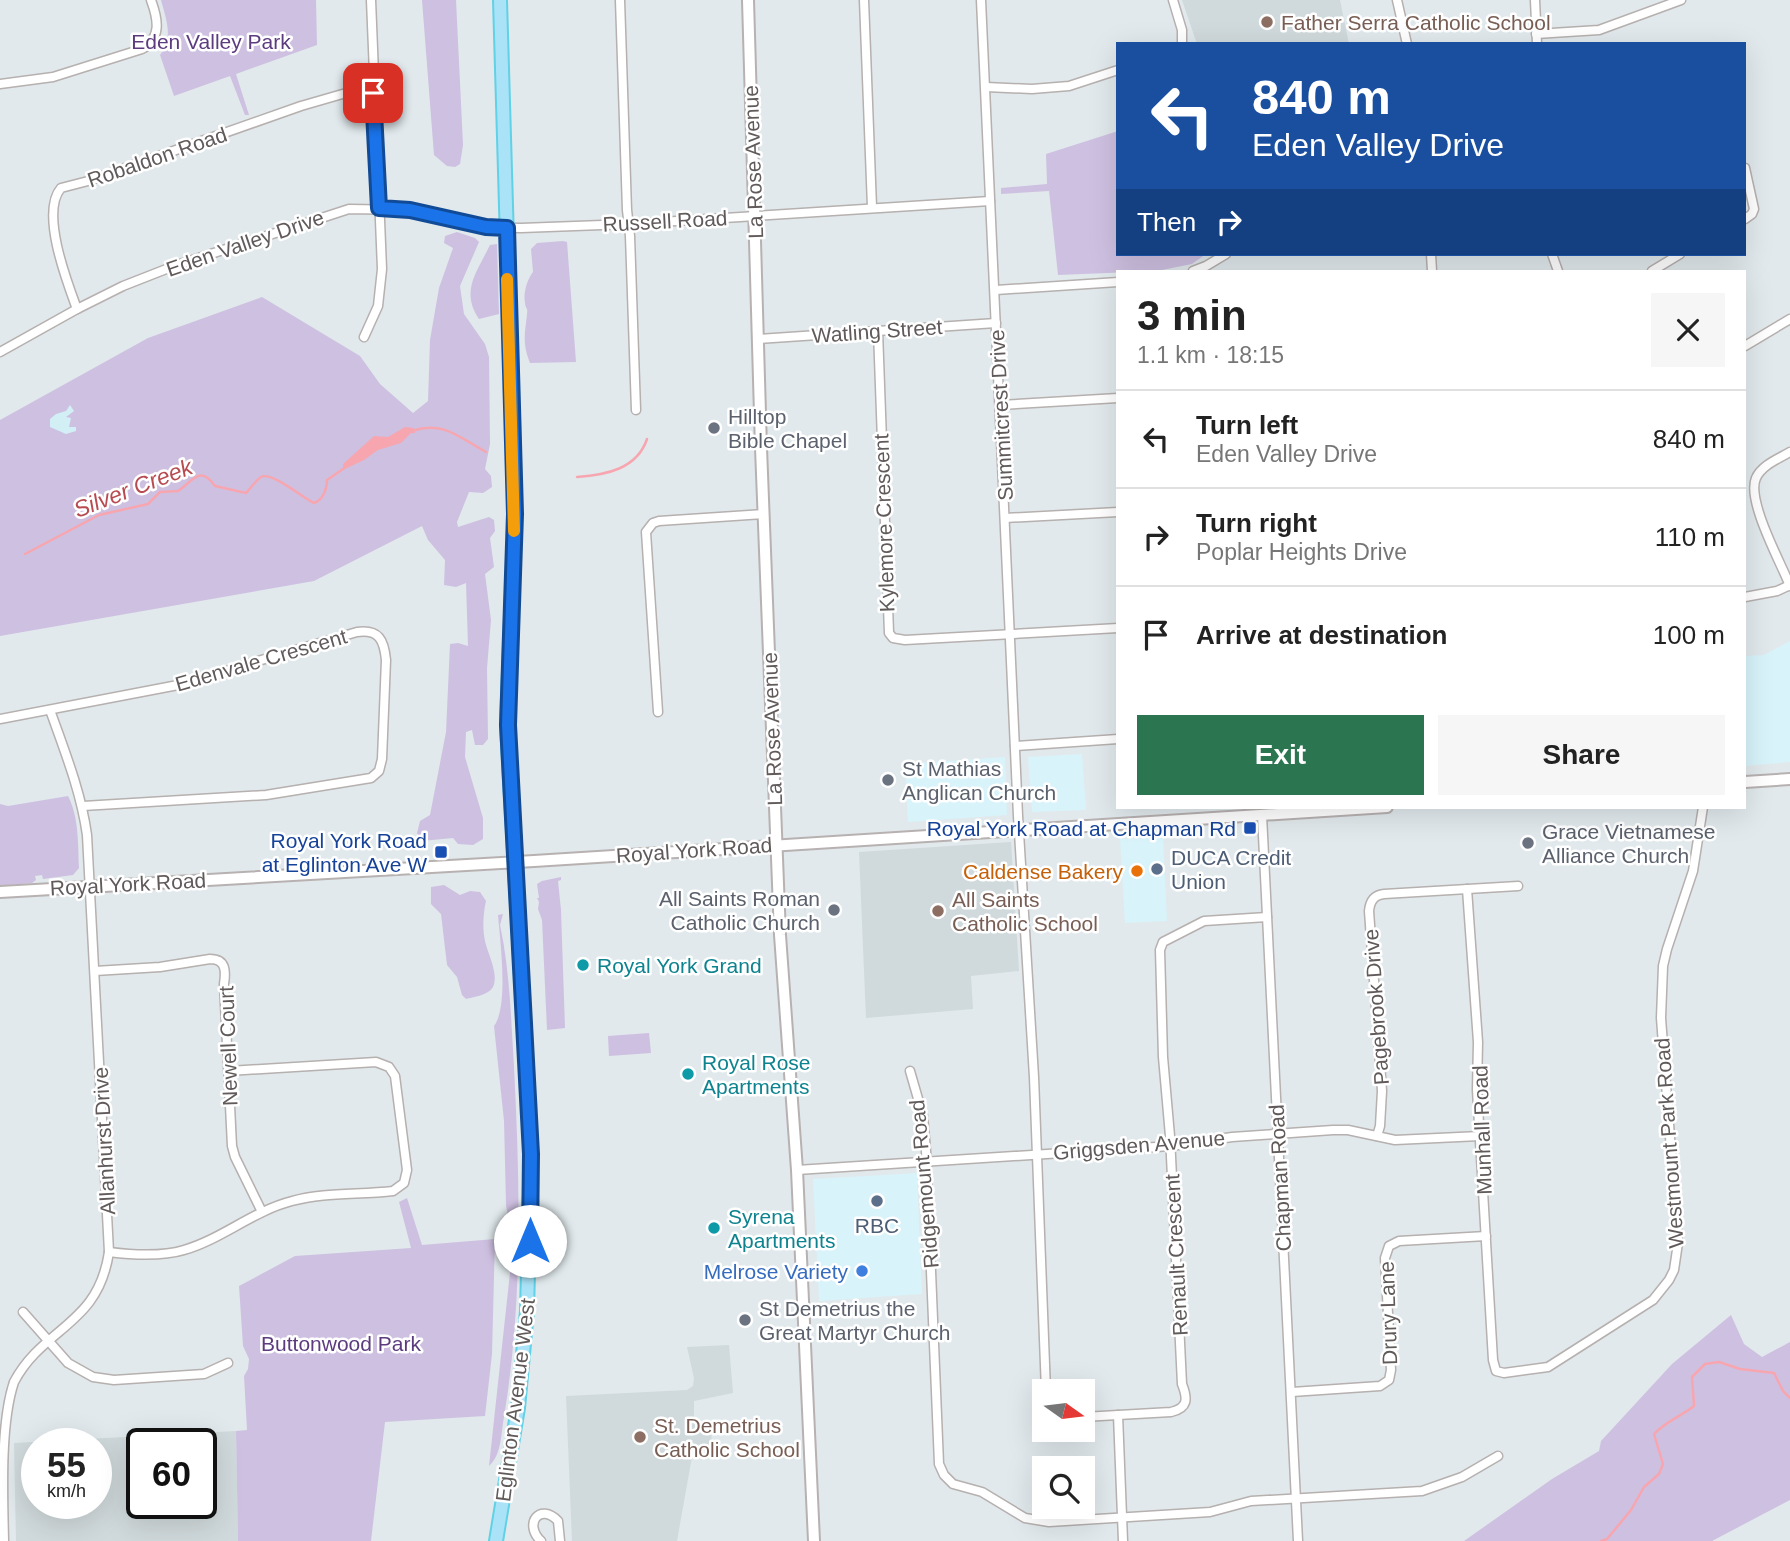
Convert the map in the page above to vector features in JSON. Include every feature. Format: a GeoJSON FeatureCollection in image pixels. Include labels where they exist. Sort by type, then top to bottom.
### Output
{"type":"FeatureCollection","features":[{"type":"Feature","properties":{"kind":"main road","name":"Eglinton Avenue West"},"geometry":{"type":"LineString","coordinates":[[496,1541],[518,1408],[527,1311],[531,1154],[508,725],[515,514],[500,0]]}},
{"type":"Feature","properties":{"kind":"street"},"geometry":{"type":"LineString","coordinates":[[0,84],[53,76],[150,45],[157,33],[157,18],[151,0]]}},
{"type":"Feature","properties":{"kind":"street"},"geometry":{"type":"LineString","coordinates":[[364,337],[375,316],[382,269],[371,0]]}},
{"type":"Feature","properties":{"kind":"street"},"geometry":{"type":"LineString","coordinates":[[620,0],[636,410]]}},
{"type":"Feature","properties":{"kind":"street","name":"La Rose Avenue"},"geometry":{"type":"LineString","coordinates":[[748,0],[783,999],[797,1170],[814,1541]]}},
{"type":"Feature","properties":{"kind":"street"},"geometry":{"type":"LineString","coordinates":[[864,0],[872,207]]}},
{"type":"Feature","properties":{"kind":"street","name":"Summitcrest Drive"},"geometry":{"type":"LineString","coordinates":[[981,0],[1019,830]]}},
{"type":"Feature","properties":{"kind":"street"},"geometry":{"type":"LineString","coordinates":[[1173,0],[1182,30],[1182,42]]}},
{"type":"Feature","properties":{"kind":"street"},"geometry":{"type":"LineString","coordinates":[[1397,0],[1407,42]]}},
{"type":"Feature","properties":{"kind":"street"},"geometry":{"type":"LineString","coordinates":[[1535,0],[1537,42]]}},
{"type":"Feature","properties":{"kind":"street"},"geometry":{"type":"LineString","coordinates":[[1536,34],[1599,30],[1681,0]]}},
{"type":"Feature","properties":{"kind":"street"},"geometry":{"type":"LineString","coordinates":[[986,87],[1032,89],[1069,86],[1116,71]]}},
{"type":"Feature","properties":{"kind":"street","name":"Robaldon Road"},"geometry":{"type":"LineString","coordinates":[[77,309],[62,271],[56,240],[55,198],[61,188],[101,177],[301,106],[346,93],[373,93]]}},
{"type":"Feature","properties":{"kind":"street"},"geometry":{"type":"LineString","coordinates":[[1746,173],[1754,209],[1746,218]]}},
{"type":"Feature","properties":{"kind":"street","name":"Russell Road"},"geometry":{"type":"LineString","coordinates":[[507,228],[629,224],[990,201]]}},
{"type":"Feature","properties":{"kind":"street","name":"Eden Valley Drive"},"geometry":{"type":"LineString","coordinates":[[0,352],[123,286],[309,220],[349,209],[410,210],[486,227],[507,228]]}},
{"type":"Feature","properties":{"kind":"street"},"geometry":{"type":"LineString","coordinates":[[1196,270],[1223,256]]}},
{"type":"Feature","properties":{"kind":"street"},"geometry":{"type":"LineString","coordinates":[[1654,270],[1677,256]]}},
{"type":"Feature","properties":{"kind":"street"},"geometry":{"type":"LineString","coordinates":[[996,290],[1116,282]]}},
{"type":"Feature","properties":{"kind":"street"},"geometry":{"type":"LineString","coordinates":[[1746,345],[1790,319]]}},
{"type":"Feature","properties":{"kind":"street","name":"Watling Street"},"geometry":{"type":"LineString","coordinates":[[758,339],[996,323]]}},
{"type":"Feature","properties":{"kind":"street","name":"Kylemore Crescent"},"geometry":{"type":"LineString","coordinates":[[878,331],[889,633],[894,638],[905,640],[1011,634]]}},
{"type":"Feature","properties":{"kind":"street"},"geometry":{"type":"LineString","coordinates":[[1000,405],[1116,398]]}},
{"type":"Feature","properties":{"kind":"street"},"geometry":{"type":"LineString","coordinates":[[1746,597],[1777,591],[1790,585],[1757,507],[1753,488],[1755,480],[1766,467],[1790,452]]}},
{"type":"Feature","properties":{"kind":"street"},"geometry":{"type":"LineString","coordinates":[[1005,519],[1116,512]]}},
{"type":"Feature","properties":{"kind":"street"},"geometry":{"type":"LineString","coordinates":[[658,712],[646,532],[653,523],[659,521],[764,514]]}},
{"type":"Feature","properties":{"kind":"street"},"geometry":{"type":"LineString","coordinates":[[1011,634],[1116,628]]}},
{"type":"Feature","properties":{"kind":"street","name":"Edenvale Crescent"},"geometry":{"type":"LineString","coordinates":[[0,719],[199,681],[357,632],[372,631],[378,634],[384,644],[386,660],[382,760],[379,771],[371,778],[255,796],[83,806]]}},
{"type":"Feature","properties":{"kind":"street","name":"Allanhurst Drive"},"geometry":{"type":"LineString","coordinates":[[4,1541],[2,1431],[9,1393],[24,1366],[48,1341],[86,1309],[94,1298],[106,1271],[109,1252],[95,971],[83,806],[50,710]]}},
{"type":"Feature","properties":{"kind":"street"},"geometry":{"type":"LineString","coordinates":[[1015,746],[1116,739]]}},
{"type":"Feature","properties":{"kind":"street"},"geometry":{"type":"LineString","coordinates":[[1746,782],[1790,779]]}},
{"type":"Feature","properties":{"kind":"street","name":"Royal York Road"},"geometry":{"type":"LineString","coordinates":[[0,892],[1356,809]]}},
{"type":"Feature","properties":{"kind":"street","name":"Westmount Park Road"},"geometry":{"type":"LineString","coordinates":[[1496,1371],[1504,1373],[1548,1367],[1653,1300],[1674,1270],[1678,1243],[1662,1032],[1661,984],[1667,948],[1693,871],[1703,809]]}},
{"type":"Feature","properties":{"kind":"street","name":"Chapman Road"},"geometry":{"type":"LineString","coordinates":[[1262,815],[1298,1541]]}},
{"type":"Feature","properties":{"kind":"street"},"geometry":{"type":"LineString","coordinates":[[1019,830],[1029,976],[1045,1379]]}},
{"type":"Feature","properties":{"kind":"street","name":"Pagebrook Drive"},"geometry":{"type":"LineString","coordinates":[[1377,1136],[1382,1091],[1369,911],[1371,901],[1384,894],[1518,886]]}},
{"type":"Feature","properties":{"kind":"street","name":"Munhall Road"},"geometry":{"type":"LineString","coordinates":[[1467,889],[1479,1051],[1477,1090],[1493,1360],[1496,1371]]}},
{"type":"Feature","properties":{"kind":"street","name":"Renault Crescent"},"geometry":{"type":"LineString","coordinates":[[1096,1416],[1177,1410],[1184,1406],[1186,1400],[1182,1384],[1171,1146],[1164,1086],[1160,950],[1163,942],[1198,923],[1267,917]]}},
{"type":"Feature","properties":{"kind":"street","name":"Newell Court"},"geometry":{"type":"LineString","coordinates":[[95,971],[160,967],[211,958],[219,960],[226,969],[232,1146],[262,1212]]}},
{"type":"Feature","properties":{"kind":"street"},"geometry":{"type":"LineString","coordinates":[[109,1252],[144,1254],[180,1251],[262,1212],[301,1199],[393,1191],[401,1187],[407,1170],[395,1076],[389,1067],[376,1062],[229,1071]]}},
{"type":"Feature","properties":{"kind":"street","name":"Ridgemount Road"},"geometry":{"type":"LineString","coordinates":[[910,1071],[923,1116],[927,1161],[933,1286],[935,1418],[939,1464],[944,1475],[953,1484],[982,1492],[1015,1513],[1035,1521],[1063,1522],[1210,1512],[1251,1501],[1422,1491],[1462,1477],[1498,1456]]}},
{"type":"Feature","properties":{"kind":"street","name":"Griggsden Avenue"},"geometry":{"type":"LineString","coordinates":[[797,1170],[1171,1146],[1279,1133],[1348,1130],[1395,1140],[1480,1136]]}},
{"type":"Feature","properties":{"kind":"street","name":"Drury Lane"},"geometry":{"type":"LineString","coordinates":[[1292,1392],[1380,1386],[1388,1380],[1391,1370],[1385,1258],[1388,1246],[1399,1241],[1486,1236]]}},
{"type":"Feature","properties":{"kind":"street"},"geometry":{"type":"LineString","coordinates":[[23,1312],[76,1370],[101,1379],[204,1374],[228,1363]]}},
{"type":"Feature","properties":{"kind":"street"},"geometry":{"type":"LineString","coordinates":[[1118,1415],[1124,1541]]}},
{"type":"Feature","properties":{"kind":"street"},"geometry":{"type":"LineString","coordinates":[[541,1541],[533,1532],[534,1522],[542,1514],[552,1514],[558,1521],[559,1541]]}},
{"type":"Feature","properties":{"kind":"shaded area","name":"Father Serra Catholic School"},"geometry":{"type":"Polygon","coordinates":[[[1182,0],[1340,0],[1349,42],[1196,42],[1182,0]]]}},
{"type":"Feature","properties":{"kind":"shaded area"},"geometry":{"type":"Polygon","coordinates":[[[405,427],[414,428],[415,433],[411,433],[401,443],[378,450],[343,470],[343,464],[374,436],[388,437],[405,427]]]}},
{"type":"Feature","properties":{"kind":"shaded area"},"geometry":{"type":"Polygon","coordinates":[[[1790,641],[1790,762],[1746,766],[1746,656],[1764,655],[1790,641]]]}},
{"type":"Feature","properties":{"kind":"shaded area"},"geometry":{"type":"Polygon","coordinates":[[[1082,754],[1086,810],[1032,812],[1028,757],[1082,754]]]}},
{"type":"Feature","properties":{"kind":"shaded area"},"geometry":{"type":"Polygon","coordinates":[[[1005,757],[1007,815],[908,822],[905,764],[1005,757]]]}},
{"type":"Feature","properties":{"kind":"shaded area"},"geometry":{"type":"Polygon","coordinates":[[[1163,837],[1167,921],[1125,923],[1120,839],[1163,837]]]}},
{"type":"Feature","properties":{"kind":"shaded area","name":"All Saints Catholic School"},"geometry":{"type":"Polygon","coordinates":[[[1011,842],[1019,971],[971,976],[973,1009],[866,1018],[859,852],[1011,842]]]}},
{"type":"Feature","properties":{"kind":"shaded area"},"geometry":{"type":"Polygon","coordinates":[[[917,1173],[922,1294],[819,1301],[813,1179],[917,1173]]]}},
{"type":"Feature","properties":{"kind":"shaded area","name":"St. Demetrius Catholic School"},"geometry":{"type":"Polygon","coordinates":[[[729,1345],[733,1393],[694,1401],[694,1424],[711,1426],[712,1449],[693,1451],[677,1541],[572,1541],[566,1396],[687,1390],[693,1386],[694,1378],[687,1347],[729,1345]]]}},
{"type":"Feature","properties":{"kind":"shaded area"},"geometry":{"type":"Polygon","coordinates":[[[236,1431],[238,1541],[16,1541],[14,1443],[21,1443],[21,1519],[112,1519],[112,1438],[126,1437],[126,1519],[217,1519],[217,1432],[236,1431]]]}},
{"type":"Feature","properties":{"kind":"green space","name":"Eden Valley Park"},"geometry":{"type":"Polygon","coordinates":[[[161,0],[316,0],[317,45],[236,74],[249,115],[245,115],[230,76],[174,96],[160,55],[168,35],[161,0]]]}},
{"type":"Feature","properties":{"kind":"green space"},"geometry":{"type":"Polygon","coordinates":[[[422,0],[456,0],[463,145],[460,164],[455,167],[447,166],[434,155],[422,0]]]}},
{"type":"Feature","properties":{"kind":"green space"},"geometry":{"type":"Polygon","coordinates":[[[1116,132],[1116,256],[1203,256],[1192,264],[1162,270],[1116,270],[1116,273],[1058,275],[1049,191],[1001,194],[1001,188],[1047,184],[1046,154],[1116,132]]]}},
{"type":"Feature","properties":{"kind":"green space"},"geometry":{"type":"Polygon","coordinates":[[[457,232],[479,242],[460,286],[464,314],[485,344],[489,357],[490,444],[485,469],[491,476],[492,487],[483,493],[469,492],[457,522],[458,527],[489,517],[494,520],[495,531],[490,538],[494,567],[485,574],[491,620],[487,668],[488,739],[483,745],[475,745],[472,730],[466,732],[465,757],[483,818],[483,839],[473,845],[458,844],[453,838],[422,841],[417,833],[420,821],[430,815],[446,732],[450,644],[468,646],[466,583],[456,587],[444,585],[445,560],[428,540],[422,526],[314,581],[0,636],[0,420],[148,338],[262,297],[360,356],[380,384],[413,413],[428,401],[430,340],[439,288],[453,248],[444,243],[445,236],[457,232]]]}},
{"type":"Feature","properties":{"kind":"green space"},"geometry":{"type":"Polygon","coordinates":[[[567,242],[576,362],[530,363],[525,344],[525,299],[526,287],[533,272],[531,249],[537,243],[567,242]]]}},
{"type":"Feature","properties":{"kind":"green space"},"geometry":{"type":"Polygon","coordinates":[[[497,244],[499,314],[479,319],[471,299],[472,282],[490,245],[497,244]]]}},
{"type":"Feature","properties":{"kind":"green space"},"geometry":{"type":"Polygon","coordinates":[[[68,796],[76,822],[79,868],[73,875],[43,879],[42,875],[35,876],[36,880],[32,883],[0,886],[0,804],[8,806],[68,796]]]}},
{"type":"Feature","properties":{"kind":"green space"},"geometry":{"type":"Polygon","coordinates":[[[561,877],[558,881],[565,1028],[547,1030],[542,920],[538,909],[537,884],[561,877]]]}},
{"type":"Feature","properties":{"kind":"green space"},"geometry":{"type":"Polygon","coordinates":[[[444,885],[460,895],[470,891],[480,892],[486,901],[484,934],[495,977],[492,988],[483,995],[466,999],[462,995],[457,977],[447,965],[441,914],[431,904],[431,887],[444,885]]]}},
{"type":"Feature","properties":{"kind":"green space"},"geometry":{"type":"Polygon","coordinates":[[[503,914],[500,925],[510,996],[516,1111],[517,1287],[510,1374],[500,1443],[489,1466],[513,1245],[506,1205],[504,1121],[494,1026],[501,1004],[498,915],[503,914]]]}},
{"type":"Feature","properties":{"kind":"green space"},"geometry":{"type":"Polygon","coordinates":[[[649,1033],[651,1053],[609,1056],[608,1036],[649,1033]]]}},
{"type":"Feature","properties":{"kind":"green space","name":"Buttonwood Park"},"geometry":{"type":"Polygon","coordinates":[[[407,1198],[422,1245],[495,1239],[492,1354],[485,1416],[385,1422],[371,1541],[238,1541],[236,1431],[247,1430],[244,1376],[249,1359],[243,1346],[239,1286],[295,1256],[411,1248],[399,1202],[407,1198]]]}},
{"type":"Feature","properties":{"kind":"green space"},"geometry":{"type":"Polygon","coordinates":[[[1731,1315],[1744,1344],[1762,1357],[1790,1342],[1790,1500],[1712,1541],[1464,1541],[1552,1479],[1599,1451],[1601,1441],[1672,1364],[1731,1315]]]}},
{"type":"Feature","properties":{"kind":"sand"},"geometry":{"type":"Polygon","coordinates":[[[70,405],[74,411],[66,417],[71,418],[69,427],[76,427],[76,431],[66,434],[50,427],[50,419],[66,411],[70,405]]]}},
{"type":"Feature","properties":{"kind":"waterway","name":"Silver Creek"},"geometry":{"type":"LineString","coordinates":[[412,431],[423,428],[442,429],[486,452]]}},
{"type":"Feature","properties":{"kind":"waterway","name":"Silver Creek"},"geometry":{"type":"LineString","coordinates":[[577,477],[609,472],[628,464],[636,457],[647,439]]}},
{"type":"Feature","properties":{"kind":"waterway","name":"Silver Creek"},"geometry":{"type":"LineString","coordinates":[[25,554],[99,515],[148,504],[160,492],[178,491],[196,477],[205,476],[215,486],[246,493],[259,478],[266,476],[314,503],[324,494],[327,480],[343,469]]}},
{"type":"Feature","properties":{"kind":"waterway"},"geometry":{"type":"LineString","coordinates":[[1601,1541],[1607,1539],[1631,1510],[1644,1487],[1659,1474],[1663,1464],[1654,1434],[1694,1406],[1692,1377],[1705,1364],[1719,1362],[1740,1369],[1774,1373],[1783,1391],[1790,1398]]}},
{"type":"Feature","properties":{"kind":"slow traffic"},"geometry":{"type":"LineString","coordinates":[[507,279],[514,531]]}},
{"type":"Feature","properties":{"kind":"place","name":"Father Serra Catholic School"},"geometry":{"type":"Point","coordinates":[1267,22]}},
{"type":"Feature","properties":{"kind":"place","name":"Hilltop Bible Chapel"},"geometry":{"type":"Point","coordinates":[714,428]}},
{"type":"Feature","properties":{"kind":"place","name":"St Mathias Anglican Church"},"geometry":{"type":"Point","coordinates":[888,780]}},
{"type":"Feature","properties":{"kind":"place","name":"Royal York Road at Chapman Rd"},"geometry":{"type":"Point","coordinates":[1250,828]}},
{"type":"Feature","properties":{"kind":"place","name":"Grace Vietnamese Alliance Church"},"geometry":{"type":"Point","coordinates":[1528,843]}},
{"type":"Feature","properties":{"kind":"place","name":"Royal York Road at Eglinton Ave W"},"geometry":{"type":"Point","coordinates":[441,852]}},
{"type":"Feature","properties":{"kind":"place","name":"DUCA Credit Union"},"geometry":{"type":"Point","coordinates":[1157,869]}},
{"type":"Feature","properties":{"kind":"place","name":"Caldense Bakery"},"geometry":{"type":"Point","coordinates":[1137,871]}},
{"type":"Feature","properties":{"kind":"place","name":"All Saints Roman Catholic Church"},"geometry":{"type":"Point","coordinates":[834,910]}},
{"type":"Feature","properties":{"kind":"place","name":"All Saints Catholic School"},"geometry":{"type":"Point","coordinates":[938,911]}},
{"type":"Feature","properties":{"kind":"place","name":"Royal York Grand"},"geometry":{"type":"Point","coordinates":[583,965]}},
{"type":"Feature","properties":{"kind":"place","name":"Royal Rose Apartments"},"geometry":{"type":"Point","coordinates":[688,1074]}},
{"type":"Feature","properties":{"kind":"place","name":"RBC"},"geometry":{"type":"Point","coordinates":[877,1201]}},
{"type":"Feature","properties":{"kind":"place","name":"Syrena Apartments"},"geometry":{"type":"Point","coordinates":[714,1228]}},
{"type":"Feature","properties":{"kind":"place","name":"Melrose Variety"},"geometry":{"type":"Point","coordinates":[862,1271]}},
{"type":"Feature","properties":{"kind":"place","name":"St Demetrius the Great Martyr Church"},"geometry":{"type":"Point","coordinates":[745,1320]}},
{"type":"Feature","properties":{"kind":"place","name":"St. Demetrius Catholic School"},"geometry":{"type":"Point","coordinates":[640,1437]}},
{"type":"Feature","properties":{"kind":"route"},"geometry":{"type":"LineString","coordinates":[[373,93],[379,208],[410,210],[486,227],[507,228],[515,514],[508,725],[531,1154],[530,1241]]}}]}
